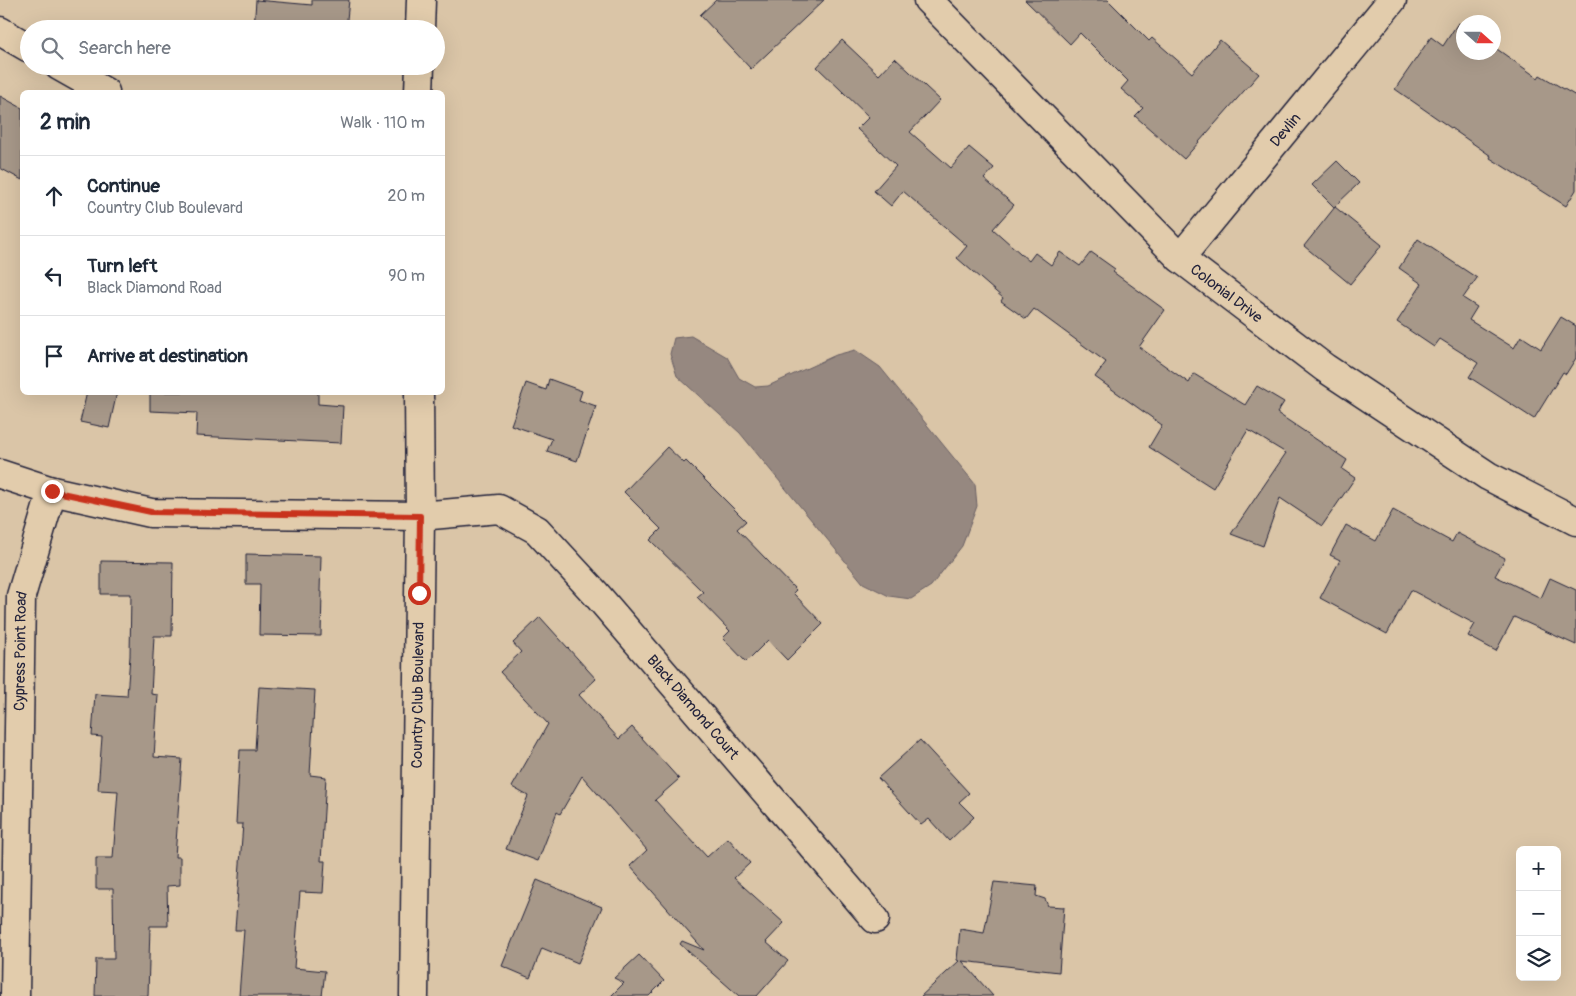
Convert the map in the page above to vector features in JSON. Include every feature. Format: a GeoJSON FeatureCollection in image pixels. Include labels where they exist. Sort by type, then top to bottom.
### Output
{"type":"FeatureCollection","features":[{"type":"Feature","properties":{"kind":"street"},"geometry":{"type":"LineString","coordinates":[[420,20],[421,0]]}},
{"type":"Feature","properties":{"kind":"street","name":"Colonial Drive"},"geometry":{"type":"LineString","coordinates":[[928,0],[1180,258],[1349,385],[1488,476],[1576,521]]}},
{"type":"Feature","properties":{"kind":"street","name":"Devlin"},"geometry":{"type":"LineString","coordinates":[[1180,258],[1392,0]]}},
{"type":"Feature","properties":{"kind":"street"},"geometry":{"type":"LineString","coordinates":[[0,31],[20,43]]}},
{"type":"Feature","properties":{"kind":"street"},"geometry":{"type":"LineString","coordinates":[[75,75],[101,90]]}},
{"type":"Feature","properties":{"kind":"street"},"geometry":{"type":"LineString","coordinates":[[419,90],[420,75]]}},
{"type":"Feature","properties":{"kind":"street","name":"Country Club Boulevard"},"geometry":{"type":"LineString","coordinates":[[414,996],[420,395]]}},
{"type":"Feature","properties":{"kind":"street"},"geometry":{"type":"LineString","coordinates":[[0,474],[52,491],[151,512],[420,516]]}},
{"type":"Feature","properties":{"kind":"street","name":"Cypress Point Road"},"geometry":{"type":"LineString","coordinates":[[15,996],[21,596],[52,491]]}},
{"type":"Feature","properties":{"kind":"street","name":"Black Diamond Court"},"geometry":{"type":"LineString","coordinates":[[420,516],[499,509],[537,530],[596,594],[875,919]]}},
{"type":"Feature","properties":{"kind":"shaded area"},"geometry":{"type":"Polygon","coordinates":[[[691,336],[727,357],[739,378],[755,387],[768,386],[836,355],[855,350],[880,367],[975,484],[977,506],[962,546],[931,586],[911,599],[889,596],[863,583],[740,433],[677,376],[670,354],[674,338],[691,336]]]}},
{"type":"Feature","properties":{"kind":"building"},"geometry":{"type":"Polygon","coordinates":[[[256,0],[312,5],[312,0],[349,0],[347,20],[255,20],[256,0]]]}},
{"type":"Feature","properties":{"kind":"building"},"geometry":{"type":"Polygon","coordinates":[[[716,0],[824,0],[751,69],[700,15],[716,0]]]}},
{"type":"Feature","properties":{"kind":"building"},"geometry":{"type":"Polygon","coordinates":[[[1025,0],[1108,0],[1149,41],[1152,38],[1192,73],[1220,40],[1259,74],[1184,159],[1135,116],[1143,108],[1121,89],[1128,81],[1080,33],[1070,44],[1025,0]]]}},
{"type":"Feature","properties":{"kind":"building"},"geometry":{"type":"Polygon","coordinates":[[[1456,26],[1456,60],[1501,60],[1501,52],[1538,78],[1540,75],[1576,96],[1576,190],[1566,206],[1490,158],[1491,156],[1395,89],[1431,37],[1443,46],[1456,26]]]}},
{"type":"Feature","properties":{"kind":"building"},"geometry":{"type":"Polygon","coordinates":[[[842,40],[879,75],[895,58],[940,100],[910,132],[951,168],[969,147],[994,168],[984,179],[1014,205],[993,229],[1029,261],[1035,253],[1051,265],[1060,252],[1080,266],[1091,252],[1115,269],[1113,272],[1165,310],[1139,347],[1189,383],[1194,374],[1245,405],[1257,386],[1284,402],[1277,413],[1347,460],[1342,469],[1355,478],[1322,526],[1280,498],[1263,546],[1231,534],[1286,453],[1248,430],[1213,488],[1149,447],[1162,425],[1095,377],[1106,362],[1034,309],[1026,319],[1001,301],[1003,298],[957,258],[967,246],[903,191],[891,206],[874,191],[896,166],[857,129],[869,117],[817,67],[842,40]]]}},
{"type":"Feature","properties":{"kind":"building"},"geometry":{"type":"Polygon","coordinates":[[[0,96],[20,107],[20,179],[0,168],[0,96]]]}},
{"type":"Feature","properties":{"kind":"building"},"geometry":{"type":"Polygon","coordinates":[[[1337,161],[1359,183],[1334,207],[1312,185],[1337,161]]]}},
{"type":"Feature","properties":{"kind":"building"},"geometry":{"type":"Polygon","coordinates":[[[1335,207],[1382,245],[1350,284],[1304,246],[1335,207]]]}},
{"type":"Feature","properties":{"kind":"building"},"geometry":{"type":"Polygon","coordinates":[[[1418,239],[1477,278],[1463,298],[1477,307],[1469,320],[1514,348],[1521,336],[1541,349],[1561,317],[1576,326],[1576,358],[1566,374],[1563,372],[1534,419],[1469,377],[1478,363],[1440,339],[1434,347],[1397,322],[1422,284],[1399,268],[1418,239]]]}},
{"type":"Feature","properties":{"kind":"building"},"geometry":{"type":"Polygon","coordinates":[[[549,379],[582,391],[579,400],[596,406],[577,461],[547,451],[552,439],[511,425],[526,383],[546,390],[549,379]]]}},
{"type":"Feature","properties":{"kind":"building"},"geometry":{"type":"Polygon","coordinates":[[[86,395],[116,395],[109,428],[80,422],[86,395]]]}},
{"type":"Feature","properties":{"kind":"building"},"geometry":{"type":"Polygon","coordinates":[[[150,395],[318,395],[318,404],[343,406],[341,443],[196,436],[197,413],[150,411],[150,395]]]}},
{"type":"Feature","properties":{"kind":"building"},"geometry":{"type":"Polygon","coordinates":[[[667,447],[684,463],[686,461],[746,521],[737,529],[796,590],[793,593],[823,624],[787,660],[768,640],[746,662],[723,638],[730,631],[697,597],[703,592],[650,540],[661,529],[624,492],[667,447]]]}},
{"type":"Feature","properties":{"kind":"building"},"geometry":{"type":"Polygon","coordinates":[[[1393,510],[1452,542],[1457,533],[1505,558],[1495,576],[1541,598],[1550,578],[1576,590],[1576,645],[1514,617],[1496,651],[1468,636],[1475,624],[1411,590],[1387,634],[1320,598],[1340,560],[1330,555],[1346,525],[1376,541],[1393,510]]]}},
{"type":"Feature","properties":{"kind":"building"},"geometry":{"type":"Polygon","coordinates":[[[246,554],[321,556],[321,636],[259,635],[260,584],[246,584],[246,554]]]}},
{"type":"Feature","properties":{"kind":"building"},"geometry":{"type":"Polygon","coordinates":[[[101,561],[173,562],[172,636],[154,636],[151,694],[158,695],[154,757],[182,759],[175,857],[180,857],[180,885],[167,886],[168,926],[150,926],[148,996],[95,996],[96,959],[114,959],[113,889],[96,889],[96,858],[113,858],[118,791],[98,790],[102,737],[92,736],[95,694],[127,696],[131,594],[101,594],[101,561]]]}},
{"type":"Feature","properties":{"kind":"building"},"geometry":{"type":"Polygon","coordinates":[[[540,617],[596,679],[579,695],[619,739],[632,727],[679,779],[655,800],[707,857],[728,838],[750,863],[734,878],[784,923],[766,942],[788,961],[757,996],[739,996],[680,944],[682,941],[704,950],[630,866],[647,850],[582,776],[560,814],[557,812],[538,861],[506,849],[528,796],[512,787],[548,724],[500,672],[521,652],[513,643],[540,617]]]}},
{"type":"Feature","properties":{"kind":"building"},"geometry":{"type":"Polygon","coordinates":[[[259,687],[315,690],[310,775],[326,777],[321,861],[325,861],[323,893],[300,892],[294,968],[325,971],[322,996],[239,996],[244,930],[235,930],[243,824],[236,824],[240,750],[255,750],[259,687]]]}},
{"type":"Feature","properties":{"kind":"building"},"geometry":{"type":"Polygon","coordinates":[[[920,740],[969,793],[959,802],[974,817],[949,841],[929,819],[921,825],[878,778],[920,740]]]}},
{"type":"Feature","properties":{"kind":"building"},"geometry":{"type":"Polygon","coordinates":[[[537,880],[602,907],[578,963],[542,948],[530,978],[502,966],[537,880]]]}},
{"type":"Feature","properties":{"kind":"building"},"geometry":{"type":"Polygon","coordinates":[[[994,882],[1037,886],[1036,896],[1045,899],[1048,906],[1064,907],[1059,972],[962,961],[993,996],[921,996],[959,961],[957,960],[960,929],[984,933],[994,882]]]}},
{"type":"Feature","properties":{"kind":"building"},"geometry":{"type":"Polygon","coordinates":[[[639,955],[664,981],[649,996],[611,996],[624,983],[614,978],[639,955]]]}},
{"type":"Feature","properties":{"kind":"route"},"geometry":{"type":"LineString","coordinates":[[52,491],[151,512],[420,516],[419,593]]}}]}
